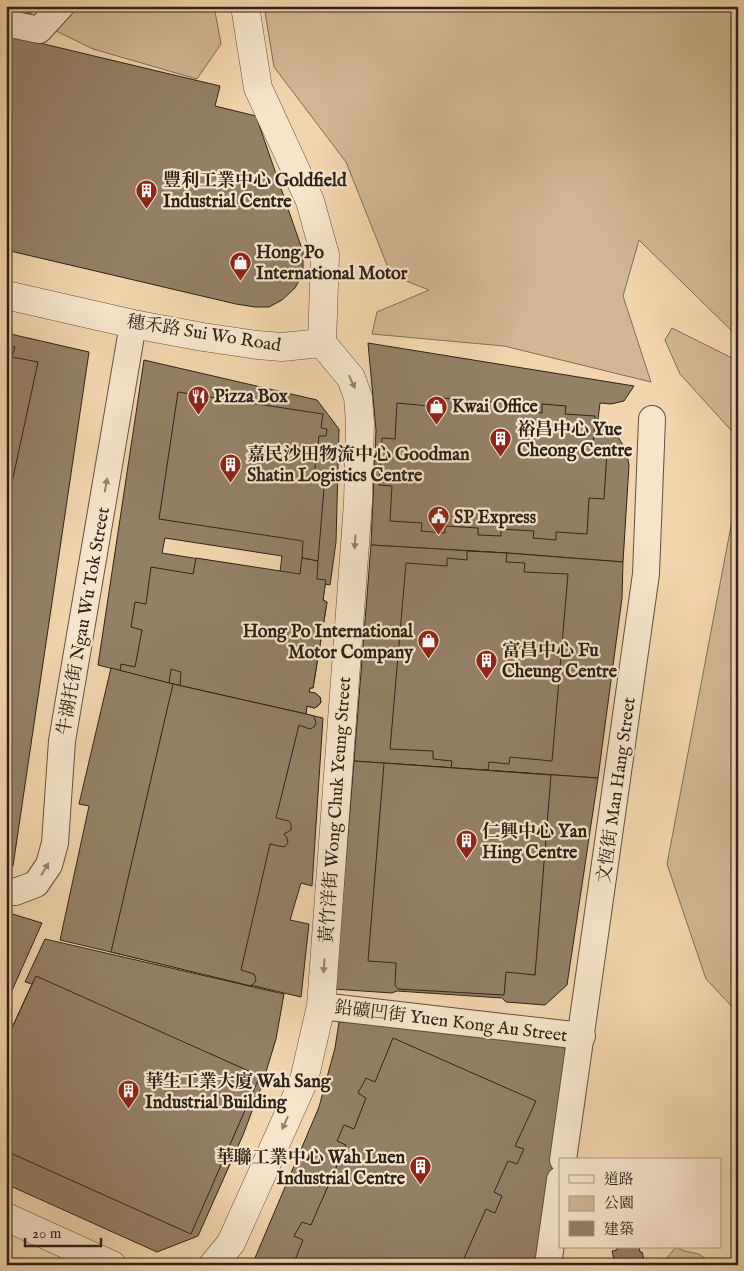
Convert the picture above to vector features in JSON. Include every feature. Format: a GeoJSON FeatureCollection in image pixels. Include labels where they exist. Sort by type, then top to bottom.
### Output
{"type":"FeatureCollection","features":[{"type":"Feature","properties":{"kind":"street"},"geometry":{"type":"LineString","coordinates":[[6,22],[39,30],[60,6]]}},
{"type":"Feature","properties":{"kind":"street"},"geometry":{"type":"LineString","coordinates":[[245,6],[258,88],[310,201],[325,255],[322,344]]}},
{"type":"Feature","properties":{"kind":"street","name":"穗禾路 Sui Wo Road"},"geometry":{"type":"LineString","coordinates":[[6,295],[133,324],[203,337],[282,347],[322,344]]}},
{"type":"Feature","properties":{"kind":"street","name":"牛湖托街 Ngau Wu Tok Street"},"geometry":{"type":"LineString","coordinates":[[6,890],[15,892],[36,884],[49,865],[56,843],[62,741],[133,324]]}},
{"type":"Feature","properties":{"kind":"street","name":"黃竹洋街 Wong Chuk Yeung Street"},"geometry":{"type":"LineString","coordinates":[[213,1265],[231,1243],[304,1080],[321,1006],[358,503],[360,423],[358,397],[351,378],[322,344]]}},
{"type":"Feature","properties":{"kind":"street","name":"文恆街 Man Hang Street"},"geometry":{"type":"LineString","coordinates":[[563,1158],[646,574],[652,419]]}},
{"type":"Feature","properties":{"kind":"street","name":"鉛礦凹街 Yuen Kong Au Street"},"geometry":{"type":"LineString","coordinates":[[321,1006],[582,1036]]}},
{"type":"Feature","properties":{"kind":"street"},"geometry":{"type":"LineString","coordinates":[[548,1265],[559,1187]]}},
{"type":"Feature","properties":{"kind":"street"},"geometry":{"type":"LineString","coordinates":[[6,1216],[112,1265]]}},
{"type":"Feature","properties":{"kind":"green space"},"geometry":{"type":"Polygon","coordinates":[[[66,6],[214,6],[221,44],[197,79],[93,49],[48,27],[66,6]]]}},
{"type":"Feature","properties":{"kind":"green space"},"geometry":{"type":"Polygon","coordinates":[[[264,6],[738,6],[738,337],[639,240],[623,296],[651,382],[504,346],[372,334],[377,312],[429,290],[391,275],[346,162],[274,67],[264,6]]]}},
{"type":"Feature","properties":{"kind":"green space"},"geometry":{"type":"Polygon","coordinates":[[[672,328],[738,361],[738,438],[680,374],[665,340],[672,328]]]}},
{"type":"Feature","properties":{"kind":"green space"},"geometry":{"type":"Polygon","coordinates":[[[738,489],[738,1013],[706,979],[667,864],[738,489]]]}},
{"type":"Feature","properties":{"kind":"green space"},"geometry":{"type":"Polygon","coordinates":[[[675,1248],[678,1248],[702,1256],[711,1265],[661,1265],[675,1248]]]}},
{"type":"Feature","properties":{"kind":"building"},"geometry":{"type":"Polygon","coordinates":[[[6,6],[42,6],[26,16],[6,12],[6,6]]]}},
{"type":"Feature","properties":{"kind":"building","name":"豐利工業中心 Goldfield Industrial Centre"},"geometry":{"type":"Polygon","coordinates":[[[6,35],[220,86],[215,106],[256,116],[303,252],[303,273],[295,288],[282,300],[269,307],[255,307],[6,250],[6,35]]]}},
{"type":"Feature","properties":{"kind":"building"},"geometry":{"type":"Polygon","coordinates":[[[6,333],[89,352],[13,866],[6,870],[6,333]]]}},
{"type":"Feature","properties":{"kind":"building","name":"裕昌中心 Yue Cheong Centre"},"geometry":{"type":"Polygon","coordinates":[[[368,343],[634,386],[624,401],[611,404],[600,403],[597,428],[607,430],[618,437],[626,450],[629,465],[623,562],[371,545],[376,430],[368,343]]]}},
{"type":"Feature","properties":{"kind":"building"},"geometry":{"type":"Polygon","coordinates":[[[6,345],[15,347],[12,357],[38,362],[6,510],[6,345]]]}},
{"type":"Feature","properties":{"kind":"building","name":"嘉民沙田物流中心 Goodman Shatin Logistics Centre"},"geometry":{"type":"Polygon","coordinates":[[[144,360],[317,400],[339,429],[336,542],[330,585],[325,584],[323,600],[327,602],[313,688],[310,688],[309,692],[315,693],[320,697],[321,702],[318,706],[314,708],[307,706],[306,714],[98,665],[144,360]],[[165,538],[162,553],[280,572],[282,556],[165,538]]]}},
{"type":"Feature","properties":{"kind":"building"},"geometry":{"type":"Polygon","coordinates":[[[178,392],[323,414],[321,428],[327,429],[326,436],[319,436],[314,475],[325,476],[318,561],[302,558],[303,541],[159,519],[178,392]]]}},
{"type":"Feature","properties":{"kind":"building"},"geometry":{"type":"Polygon","coordinates":[[[430,397],[453,399],[453,407],[484,409],[485,401],[509,402],[508,410],[542,413],[542,404],[566,406],[565,414],[595,416],[593,449],[607,451],[604,499],[589,498],[587,534],[556,532],[556,540],[533,538],[534,531],[501,529],[501,536],[478,535],[478,528],[445,526],[445,533],[421,531],[422,523],[390,521],[392,486],[379,485],[382,438],[395,439],[397,403],[429,406],[430,397]]]}},
{"type":"Feature","properties":{"kind":"building","name":"富昌中心 Fu Cheung Centre"},"geometry":{"type":"Polygon","coordinates":[[[371,545],[623,562],[622,598],[598,778],[354,761],[371,545]]]}},
{"type":"Feature","properties":{"kind":"building"},"geometry":{"type":"Polygon","coordinates":[[[467,551],[507,553],[506,562],[525,563],[524,572],[568,574],[552,761],[510,757],[509,764],[489,762],[488,770],[451,768],[452,761],[433,759],[433,751],[390,749],[406,563],[447,566],[447,558],[467,560],[467,551]]]}},
{"type":"Feature","properties":{"kind":"building"},"geometry":{"type":"Polygon","coordinates":[[[196,558],[300,574],[302,558],[318,561],[317,579],[326,580],[323,600],[327,602],[313,688],[310,688],[309,692],[315,693],[320,697],[321,702],[318,706],[314,708],[307,706],[306,714],[180,686],[181,672],[171,669],[169,683],[120,671],[121,664],[135,667],[142,630],[131,627],[135,602],[146,604],[151,567],[193,574],[196,558]]]}},
{"type":"Feature","properties":{"kind":"building"},"geometry":{"type":"Polygon","coordinates":[[[111,668],[323,718],[312,886],[301,883],[290,920],[309,924],[301,997],[60,940],[89,806],[79,804],[111,668]]]}},
{"type":"Feature","properties":{"kind":"building"},"geometry":{"type":"Polygon","coordinates":[[[173,684],[314,716],[316,723],[310,729],[299,725],[276,818],[289,821],[291,830],[284,834],[288,843],[284,847],[270,844],[241,970],[254,974],[256,979],[251,986],[111,952],[173,684]]]}},
{"type":"Feature","properties":{"kind":"building","name":"仁興中心 Yan Hing Centre"},"geometry":{"type":"Polygon","coordinates":[[[354,761],[598,778],[567,985],[545,1005],[506,1002],[502,998],[333,989],[339,942],[354,761]]]}},
{"type":"Feature","properties":{"kind":"building","name":"仁興中心 Yan Hing Centre"},"geometry":{"type":"Polygon","coordinates":[[[384,763],[551,775],[535,975],[506,972],[504,995],[398,989],[395,985],[396,963],[368,961],[384,763]]]}},
{"type":"Feature","properties":{"kind":"building"},"geometry":{"type":"Polygon","coordinates":[[[6,912],[42,923],[6,1004],[6,912]]]}},
{"type":"Feature","properties":{"kind":"building","name":"華生工業大廈 Wah Sang Industrial Building"},"geometry":{"type":"Polygon","coordinates":[[[45,939],[284,994],[276,1039],[262,1085],[243,1135],[198,1236],[157,1252],[6,1184],[6,1041],[32,984],[25,982],[45,939]]]}},
{"type":"Feature","properties":{"kind":"building","name":"華生工業大廈 Wah Sang Industrial Building"},"geometry":{"type":"Polygon","coordinates":[[[36,976],[260,1076],[191,1234],[6,1151],[6,1041],[36,976]]]}},
{"type":"Feature","properties":{"kind":"building","name":"華聯工業中心 Wah Luen Industrial Centre"},"geometry":{"type":"Polygon","coordinates":[[[339,1022],[554,1037],[574,1060],[545,1265],[252,1265],[319,1107],[335,1048],[339,1022]]]}},
{"type":"Feature","properties":{"kind":"building"},"geometry":{"type":"Polygon","coordinates":[[[393,1038],[536,1101],[515,1146],[524,1149],[517,1164],[508,1161],[494,1192],[502,1196],[495,1213],[486,1209],[461,1265],[293,1265],[303,1240],[294,1236],[302,1222],[311,1225],[346,1145],[337,1141],[344,1125],[354,1129],[366,1098],[358,1093],[366,1078],[375,1082],[393,1038]]]}},
{"type":"Feature","properties":{"kind":"building"},"geometry":{"type":"Polygon","coordinates":[[[617,1248],[639,1248],[645,1263],[640,1265],[608,1265],[607,1261],[614,1259],[612,1251],[617,1250],[617,1248]]]}},
{"type":"Feature","properties":{"kind":"place","name":"豐利工業中心 Goldfield Industrial Centre"},"geometry":{"type":"Point","coordinates":[147,209]}},
{"type":"Feature","properties":{"kind":"place","name":"Hong Po International Motor"},"geometry":{"type":"Point","coordinates":[240,281]}},
{"type":"Feature","properties":{"kind":"place","name":"Pizza Box"},"geometry":{"type":"Point","coordinates":[198,415]}},
{"type":"Feature","properties":{"kind":"place","name":"Kwai Office"},"geometry":{"type":"Point","coordinates":[436,425]}},
{"type":"Feature","properties":{"kind":"place","name":"裕昌中心 Yue Cheong Centre"},"geometry":{"type":"Point","coordinates":[501,458]}},
{"type":"Feature","properties":{"kind":"place","name":"嘉民沙田物流中心 Goodman Shatin Logistics Centre"},"geometry":{"type":"Point","coordinates":[231,483]}},
{"type":"Feature","properties":{"kind":"place","name":"SP Express"},"geometry":{"type":"Point","coordinates":[438,536]}},
{"type":"Feature","properties":{"kind":"place","name":"Hong Po International Motor Company"},"geometry":{"type":"Point","coordinates":[429,660]}},
{"type":"Feature","properties":{"kind":"place","name":"富昌中心 Fu Cheung Centre"},"geometry":{"type":"Point","coordinates":[486,679]}},
{"type":"Feature","properties":{"kind":"place","name":"仁興中心 Yan Hing Centre"},"geometry":{"type":"Point","coordinates":[466,860]}},
{"type":"Feature","properties":{"kind":"place","name":"華生工業大廈 Wah Sang Industrial Building"},"geometry":{"type":"Point","coordinates":[129,1110]}},
{"type":"Feature","properties":{"kind":"place","name":"華聯工業中心 Wah Luen Industrial Centre"},"geometry":{"type":"Point","coordinates":[421,1186]}}]}
